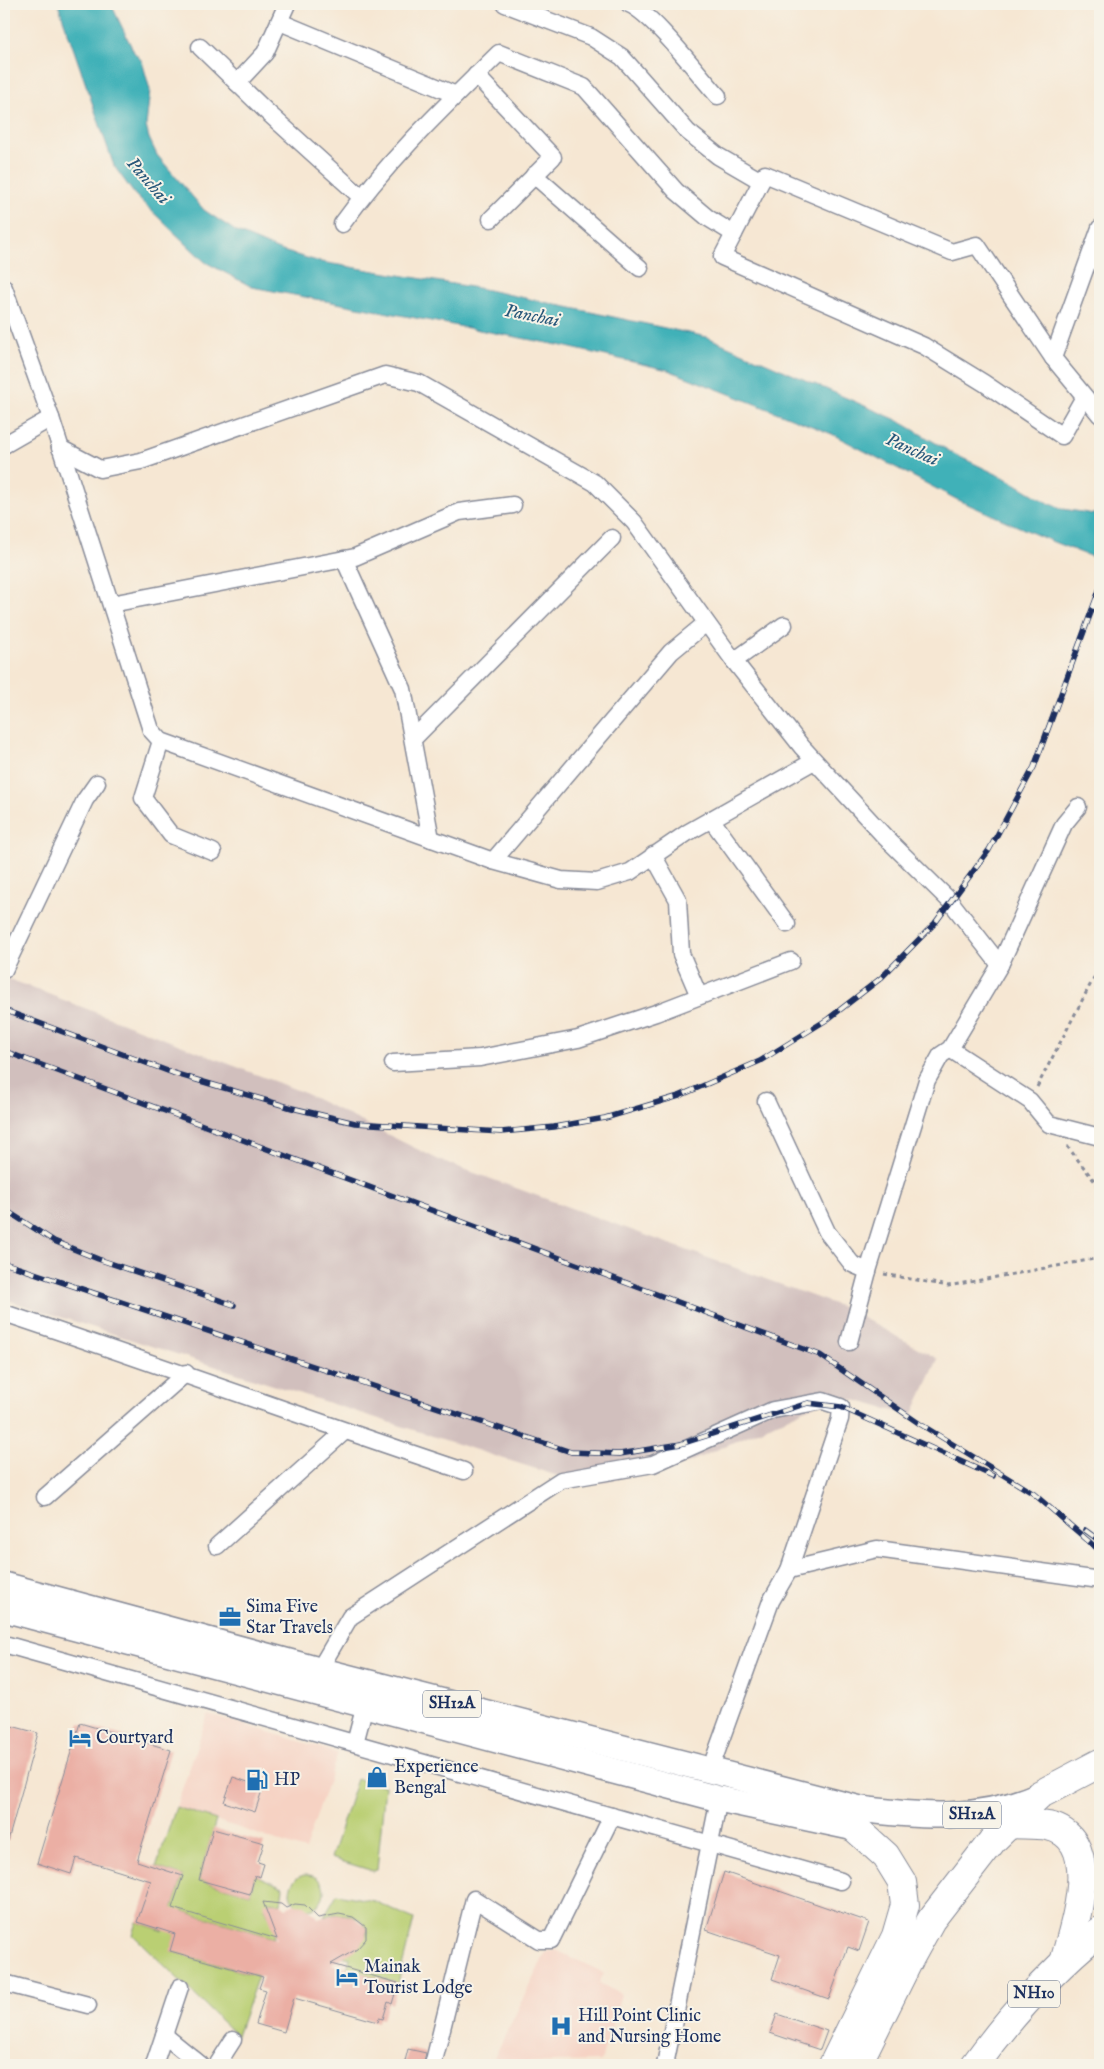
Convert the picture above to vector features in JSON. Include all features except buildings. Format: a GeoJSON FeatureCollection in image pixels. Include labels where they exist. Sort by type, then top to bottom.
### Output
{"type":"FeatureCollection","features":[{"type":"Feature","properties":{"kind":"highway","name":"SH12A"},"geometry":{"type":"LineString","coordinates":[[1039,1795],[1100,1764]]}},
{"type":"Feature","properties":{"kind":"highway"},"geometry":{"type":"LineString","coordinates":[[857,2065],[931,1920],[1001,1832],[1039,1795]]}},
{"type":"Feature","properties":{"kind":"highway"},"geometry":{"type":"LineString","coordinates":[[1001,1832],[1048,1826],[1066,1834],[1081,1854],[1081,1892],[1065,1959]]}},
{"type":"Feature","properties":{"kind":"highway"},"geometry":{"type":"LineString","coordinates":[[833,2065],[896,1936],[905,1905],[902,1882],[886,1856],[855,1828]]}},
{"type":"Feature","properties":{"kind":"highway","name":"NH10"},"geometry":{"type":"LineString","coordinates":[[975,2065],[999,2032],[1065,1959],[1100,1931]]}},
{"type":"Feature","properties":{"kind":"main road","name":"SH12A"},"geometry":{"type":"LineString","coordinates":[[4,1585],[319,1670],[368,1694],[719,1800],[855,1828]]}},
{"type":"Feature","properties":{"kind":"main road","name":"SH12A"},"geometry":{"type":"LineString","coordinates":[[4,1609],[368,1694],[710,1770],[861,1809],[902,1814],[970,1815],[1039,1795]]}},
{"type":"Feature","properties":{"kind":"street"},"geometry":{"type":"LineString","coordinates":[[237,83],[264,52],[287,4]]}},
{"type":"Feature","properties":{"kind":"street"},"geometry":{"type":"LineString","coordinates":[[505,4],[591,37],[622,57],[688,132],[718,156],[761,181]]}},
{"type":"Feature","properties":{"kind":"street"},"geometry":{"type":"LineString","coordinates":[[629,4],[636,7],[654,24],[718,96]]}},
{"type":"Feature","properties":{"kind":"street"},"geometry":{"type":"LineString","coordinates":[[280,22],[456,96]]}},
{"type":"Feature","properties":{"kind":"street"},"geometry":{"type":"LineString","coordinates":[[200,47],[361,197]]}},
{"type":"Feature","properties":{"kind":"street"},"geometry":{"type":"LineString","coordinates":[[342,224],[361,197],[499,53],[584,87],[676,191],[708,218],[734,234]]}},
{"type":"Feature","properties":{"kind":"street"},"geometry":{"type":"LineString","coordinates":[[476,75],[553,157],[491,219]]}},
{"type":"Feature","properties":{"kind":"street"},"geometry":{"type":"LineString","coordinates":[[1084,397],[1062,436],[984,383],[924,346],[722,257],[765,174],[952,252],[977,245],[1053,358],[1100,415]]}},
{"type":"Feature","properties":{"kind":"street"},"geometry":{"type":"LineString","coordinates":[[534,176],[640,268]]}},
{"type":"Feature","properties":{"kind":"street"},"geometry":{"type":"LineString","coordinates":[[1053,358],[1100,228]]}},
{"type":"Feature","properties":{"kind":"street"},"geometry":{"type":"LineString","coordinates":[[4,288],[51,418],[151,730],[161,741],[493,861],[561,880],[596,882],[630,872],[711,819],[814,762]]}},
{"type":"Feature","properties":{"kind":"street"},"geometry":{"type":"LineString","coordinates":[[60,448],[100,469],[141,461],[385,375],[419,383],[595,483],[634,522],[734,662],[814,762],[950,901],[1000,965]]}},
{"type":"Feature","properties":{"kind":"street"},"geometry":{"type":"LineString","coordinates":[[4,445],[51,418]]}},
{"type":"Feature","properties":{"kind":"street"},"geometry":{"type":"LineString","coordinates":[[111,604],[355,557],[458,512],[513,505]]}},
{"type":"Feature","properties":{"kind":"street"},"geometry":{"type":"LineString","coordinates":[[413,739],[612,538]]}},
{"type":"Feature","properties":{"kind":"street"},"geometry":{"type":"LineString","coordinates":[[344,559],[404,689],[431,839]]}},
{"type":"Feature","properties":{"kind":"street"},"geometry":{"type":"LineString","coordinates":[[493,861],[671,652],[706,623]]}},
{"type":"Feature","properties":{"kind":"street"},"geometry":{"type":"LineString","coordinates":[[734,662],[784,625]]}},
{"type":"Feature","properties":{"kind":"street"},"geometry":{"type":"LineString","coordinates":[[161,741],[142,798],[172,835],[213,852]]}},
{"type":"Feature","properties":{"kind":"street"},"geometry":{"type":"LineString","coordinates":[[4,970],[85,800],[97,783]]}},
{"type":"Feature","properties":{"kind":"street"},"geometry":{"type":"LineString","coordinates":[[849,1342],[868,1271],[927,1080],[941,1055],[950,1049],[1000,965],[1064,824],[1078,807]]}},
{"type":"Feature","properties":{"kind":"street"},"geometry":{"type":"LineString","coordinates":[[711,819],[787,924]]}},
{"type":"Feature","properties":{"kind":"street"},"geometry":{"type":"LineString","coordinates":[[654,855],[678,900],[681,954],[699,996]]}},
{"type":"Feature","properties":{"kind":"street"},"geometry":{"type":"LineString","coordinates":[[393,1063],[480,1058],[578,1039],[791,962]]}},
{"type":"Feature","properties":{"kind":"street"},"geometry":{"type":"LineString","coordinates":[[950,1049],[1030,1102],[1049,1124],[1100,1137]]}},
{"type":"Feature","properties":{"kind":"street"},"geometry":{"type":"LineString","coordinates":[[766,1101],[827,1232],[852,1264],[868,1271]]}},
{"type":"Feature","properties":{"kind":"street"},"geometry":{"type":"LineString","coordinates":[[4,1313],[464,1471]]}},
{"type":"Feature","properties":{"kind":"street"},"geometry":{"type":"LineString","coordinates":[[46,1497],[186,1374]]}},
{"type":"Feature","properties":{"kind":"street"},"geometry":{"type":"LineString","coordinates":[[319,1670],[350,1616],[561,1480],[653,1464],[773,1410],[823,1401],[841,1407],[840,1419],[789,1570],[771,1601],[710,1770]]}},
{"type":"Feature","properties":{"kind":"street"},"geometry":{"type":"LineString","coordinates":[[217,1546],[345,1431]]}},
{"type":"Feature","properties":{"kind":"street"},"geometry":{"type":"LineString","coordinates":[[789,1570],[877,1549],[1100,1580]]}},
{"type":"Feature","properties":{"kind":"street"},"geometry":{"type":"LineString","coordinates":[[4,1644],[841,1881]]}},
{"type":"Feature","properties":{"kind":"street"},"geometry":{"type":"LineString","coordinates":[[355,1743],[368,1694]]}},
{"type":"Feature","properties":{"kind":"street"},"geometry":{"type":"LineString","coordinates":[[665,2065],[719,1800]]}},
{"type":"Feature","properties":{"kind":"street"},"geometry":{"type":"LineString","coordinates":[[433,2065],[474,1899],[539,1940],[551,1940],[612,1816]]}},
{"type":"Feature","properties":{"kind":"street"},"geometry":{"type":"LineString","coordinates":[[4,1983],[88,2006]]}},
{"type":"Feature","properties":{"kind":"street"},"geometry":{"type":"LineString","coordinates":[[154,2065],[180,1987]]}},
{"type":"Feature","properties":{"kind":"street"},"geometry":{"type":"LineString","coordinates":[[164,2035],[201,2065]]}},
{"type":"Feature","properties":{"kind":"street"},"geometry":{"type":"LineString","coordinates":[[217,2065],[233,2040]]}},
{"type":"Feature","properties":{"kind":"path"},"geometry":{"type":"LineString","coordinates":[[1030,1102],[1100,966]]}},
{"type":"Feature","properties":{"kind":"path"},"geometry":{"type":"LineString","coordinates":[[1049,1124],[1100,1188]]}},
{"type":"Feature","properties":{"kind":"path"},"geometry":{"type":"LineString","coordinates":[[868,1271],[948,1286],[1100,1258]]}},
{"type":"Feature","properties":{"kind":"shaded area"},"geometry":{"type":"Polygon","coordinates":[[[4,977],[302,1092],[439,1160],[845,1308],[938,1359],[912,1416],[837,1395],[683,1465],[586,1485],[4,1299],[4,977]]]}},
{"type":"Feature","properties":{"kind":"shaded area","name":"HP"},"geometry":{"type":"Polygon","coordinates":[[[208,1714],[338,1753],[305,1850],[176,1807],[208,1714]]]}},
{"type":"Feature","properties":{"kind":"shaded area","name":"Hill Point Clinic and Nursing Home"},"geometry":{"type":"Polygon","coordinates":[[[556,1950],[604,1973],[599,1983],[621,1994],[601,2061],[505,2063],[494,2058],[546,1952],[556,1950]]]}},
{"type":"Feature","properties":{"kind":"green space"},"geometry":{"type":"Polygon","coordinates":[[[357,1779],[385,1786],[377,1870],[373,1871],[331,1858],[357,1779]]]}},
{"type":"Feature","properties":{"kind":"green space"},"geometry":{"type":"Polygon","coordinates":[[[176,1807],[216,1820],[199,1880],[250,1894],[255,1875],[283,1887],[281,1904],[269,1902],[265,1908],[276,1932],[274,1938],[182,1911],[171,1951],[258,1976],[237,2036],[133,1935],[137,1922],[164,1931],[183,1876],[156,1867],[176,1807]]]}},
{"type":"Feature","properties":{"kind":"green space"},"geometry":{"type":"Polygon","coordinates":[[[307,1875],[314,1876],[319,1880],[323,1885],[323,1899],[319,1904],[314,1908],[307,1909],[300,1908],[295,1904],[291,1899],[290,1892],[291,1885],[295,1880],[300,1876],[307,1875]]]}},
{"type":"Feature","properties":{"kind":"green space"},"geometry":{"type":"Polygon","coordinates":[[[337,1894],[374,1901],[414,1919],[398,1983],[347,1969],[350,1958],[341,1956],[356,1948],[364,1939],[367,1931],[364,1924],[348,1915],[324,1916],[337,1894]]]}},
{"type":"Feature","properties":{"kind":"water","name":"Panchai"},"geometry":{"type":"Polygon","coordinates":[[[58,4],[111,4],[134,52],[142,61],[150,90],[146,126],[157,155],[204,210],[237,232],[279,250],[321,262],[483,289],[707,337],[897,420],[956,455],[1011,481],[1046,502],[1063,509],[1100,515],[1100,560],[1051,541],[956,499],[832,434],[668,370],[558,345],[252,287],[205,262],[135,195],[114,166],[58,4]]]}},
{"type":"Feature","properties":{"kind":"railway"},"geometry":{"type":"LineString","coordinates":[[4,1010],[173,1073],[292,1108],[355,1123],[501,1132],[554,1127],[605,1118],[679,1096],[760,1061],[828,1019],[881,978],[935,923],[989,850],[1034,767],[1100,588]]}},
{"type":"Feature","properties":{"kind":"railway"},"geometry":{"type":"LineString","coordinates":[[4,1051],[820,1355],[920,1424],[1034,1494],[1100,1551]]}},
{"type":"Feature","properties":{"kind":"railway"},"geometry":{"type":"LineString","coordinates":[[4,1209],[54,1241],[98,1259],[234,1305]]}},
{"type":"Feature","properties":{"kind":"railway"},"geometry":{"type":"LineString","coordinates":[[4,1263],[571,1452],[620,1454],[681,1444],[808,1403],[841,1407],[993,1476]]}},
{"type":"Feature","properties":{"kind":"railway"},"geometry":{"type":"LineString","coordinates":[[1085,1530],[1100,1541]]}},
{"type":"Feature","properties":{"kind":"place","name":"Sima Five Star Travels"},"geometry":{"type":"Point","coordinates":[230,1617]}},
{"type":"Feature","properties":{"kind":"place","name":"Courtyard"},"geometry":{"type":"Point","coordinates":[80,1738]}},
{"type":"Feature","properties":{"kind":"place","name":"Experience Bengal"},"geometry":{"type":"Point","coordinates":[377,1777]}},
{"type":"Feature","properties":{"kind":"place","name":"HP"},"geometry":{"type":"Point","coordinates":[257,1780]}},
{"type":"Feature","properties":{"kind":"place","name":"Mainak Tourist Lodge"},"geometry":{"type":"Point","coordinates":[347,1977]}},
{"type":"Feature","properties":{"kind":"place","name":"Hill Point Clinic and Nursing Home"},"geometry":{"type":"Point","coordinates":[561,2026]}}]}
